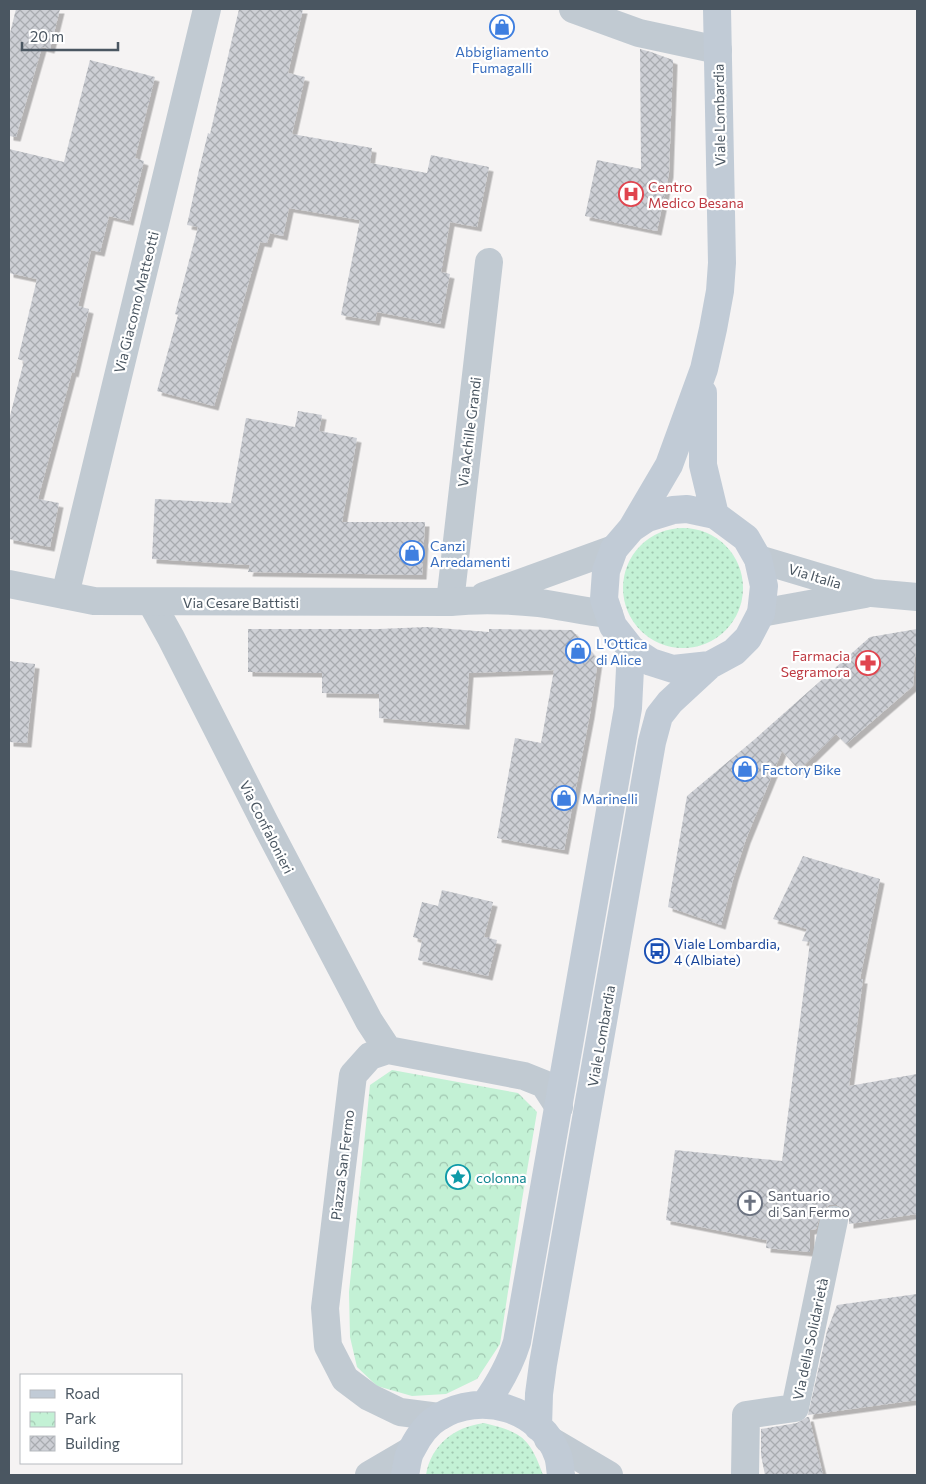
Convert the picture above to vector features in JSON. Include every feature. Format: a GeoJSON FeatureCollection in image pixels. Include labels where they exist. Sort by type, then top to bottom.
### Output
{"type":"FeatureCollection","features":[{"type":"Feature","properties":{"kind":"main road","name":"Viale Lombardia"},"geometry":{"type":"LineString","coordinates":[[710,665],[673,669],[651,662],[631,649],[613,626],[604,599],[606,571],[614,549],[632,528],[669,465],[704,369],[713,329],[720,290],[722,263],[717,9]]}},
{"type":"Feature","properties":{"kind":"main road","name":"Viale Lombardia"},"geometry":{"type":"LineString","coordinates":[[704,369],[703,465],[715,516]]}},
{"type":"Feature","properties":{"kind":"main road","name":"Viale Lombardia"},"geometry":{"type":"LineString","coordinates":[[543,1433],[539,1394],[543,1364],[652,742],[660,716],[670,702],[710,665],[734,652],[748,638],[761,613],[764,586],[758,559],[746,538],[715,516],[688,509],[673,510],[647,518],[632,528]]}},
{"type":"Feature","properties":{"kind":"main road"},"geometry":{"type":"LineString","coordinates":[[485,1404],[511,1361],[517,1342],[628,708],[631,649]]}},
{"type":"Feature","properties":{"kind":"main road"},"geometry":{"type":"LineString","coordinates":[[408,1463],[426,1428],[439,1417],[464,1406],[485,1404],[516,1411],[543,1433],[558,1456],[561,1475]]}},
{"type":"Feature","properties":{"kind":"street","name":"Via Giacomo Matteotti"},"geometry":{"type":"LineString","coordinates":[[64,595],[207,9]]}},
{"type":"Feature","properties":{"kind":"street"},"geometry":{"type":"LineString","coordinates":[[573,9],[639,33],[718,50]]}},
{"type":"Feature","properties":{"kind":"street","name":"Via Achille Grandi"},"geometry":{"type":"LineString","coordinates":[[462,601],[489,262]]}},
{"type":"Feature","properties":{"kind":"street","name":"Via Cesare Battisti"},"geometry":{"type":"LineString","coordinates":[[462,601],[614,549]]}},
{"type":"Feature","properties":{"kind":"street","name":"Via Italia"},"geometry":{"type":"LineString","coordinates":[[758,559],[872,593],[917,597]]}},
{"type":"Feature","properties":{"kind":"street","name":"Via Cesare Battisti"},"geometry":{"type":"LineString","coordinates":[[9,584],[94,601],[462,601],[539,603],[583,612],[609,614]]}},
{"type":"Feature","properties":{"kind":"street","name":"Via Italia"},"geometry":{"type":"LineString","coordinates":[[761,613],[872,593]]}},
{"type":"Feature","properties":{"kind":"street","name":"Via Confalonieri"},"geometry":{"type":"LineString","coordinates":[[150,602],[171,638],[369,1021],[388,1050]]}},
{"type":"Feature","properties":{"kind":"street"},"geometry":{"type":"LineString","coordinates":[[388,1050],[524,1076],[544,1084],[559,1107]]}},
{"type":"Feature","properties":{"kind":"street","name":"Piazza San Fermo"},"geometry":{"type":"LineString","coordinates":[[388,1050],[370,1056],[353,1075],[325,1308],[328,1346],[345,1379],[369,1397],[400,1412],[439,1417]]}},
{"type":"Feature","properties":{"kind":"street","name":"Via della Solidarietà"},"geometry":{"type":"LineString","coordinates":[[745,1475],[746,1415],[795,1408],[834,1220]]}},
{"type":"Feature","properties":{"kind":"street"},"geometry":{"type":"LineString","coordinates":[[543,1433],[609,1475]]}},
{"type":"Feature","properties":{"kind":"street"},"geometry":{"type":"LineString","coordinates":[[369,1475],[408,1463]]}},
{"type":"Feature","properties":{"kind":"green space"},"geometry":{"type":"Polygon","coordinates":[[[683,528],[695,529],[706,533],[716,538],[725,546],[733,555],[738,565],[742,576],[742,600],[738,611],[733,621],[725,630],[716,638],[706,643],[695,647],[683,648],[671,647],[660,643],[650,638],[641,630],[633,621],[628,611],[624,600],[623,588],[624,576],[628,565],[633,555],[641,546],[650,538],[660,533],[671,529],[683,528]]]}},
{"type":"Feature","properties":{"kind":"green space"},"geometry":{"type":"Polygon","coordinates":[[[392,1070],[518,1093],[537,1112],[500,1344],[477,1379],[446,1394],[412,1396],[377,1386],[357,1367],[350,1337],[349,1292],[370,1085],[392,1070]]]}},
{"type":"Feature","properties":{"kind":"green space"},"geometry":{"type":"Polygon","coordinates":[[[484,1423],[497,1426],[523,1438],[534,1453],[543,1475],[426,1475],[433,1455],[446,1439],[463,1429],[484,1423]]]}},
{"type":"Feature","properties":{"kind":"building"},"geometry":{"type":"Polygon","coordinates":[[[16,9],[60,9],[50,49],[42,47],[16,137],[9,136],[9,37],[16,9]]]}},
{"type":"Feature","properties":{"kind":"building"},"geometry":{"type":"Polygon","coordinates":[[[239,9],[303,9],[288,73],[305,77],[292,134],[372,148],[370,163],[427,173],[431,155],[489,167],[477,227],[450,222],[441,272],[450,274],[440,324],[377,312],[375,321],[341,315],[360,220],[289,208],[283,236],[270,233],[267,243],[260,242],[214,406],[157,391],[178,315],[175,314],[198,227],[187,225],[239,9]]]}},
{"type":"Feature","properties":{"kind":"building"},"geometry":{"type":"Polygon","coordinates":[[[640,49],[673,60],[669,173],[657,231],[585,216],[597,160],[641,169],[640,49]]]}},
{"type":"Feature","properties":{"kind":"building"},"geometry":{"type":"Polygon","coordinates":[[[90,60],[155,77],[135,158],[144,161],[129,221],[109,216],[100,252],[91,250],[78,306],[89,309],[74,373],[72,372],[38,499],[59,503],[50,547],[9,539],[9,420],[24,361],[18,359],[37,279],[9,273],[9,149],[64,162],[90,60]]]}},
{"type":"Feature","properties":{"kind":"building"},"geometry":{"type":"Polygon","coordinates":[[[298,411],[322,415],[319,431],[357,438],[342,522],[425,522],[422,575],[248,572],[250,565],[152,559],[155,499],[231,503],[246,418],[295,427],[298,411]]]}},
{"type":"Feature","properties":{"kind":"building"},"geometry":{"type":"Polygon","coordinates":[[[427,627],[489,632],[489,629],[572,630],[598,660],[590,714],[564,850],[497,838],[515,738],[541,743],[554,670],[469,673],[465,725],[379,718],[379,694],[322,693],[322,673],[248,672],[248,629],[427,627]]]}},
{"type":"Feature","properties":{"kind":"building"},"geometry":{"type":"Polygon","coordinates":[[[917,629],[913,686],[846,744],[836,734],[799,770],[782,751],[746,839],[721,925],[668,907],[687,796],[755,739],[870,637],[917,629]]]}},
{"type":"Feature","properties":{"kind":"building"},"geometry":{"type":"Polygon","coordinates":[[[9,661],[35,664],[27,743],[9,742],[9,661]]]}},
{"type":"Feature","properties":{"kind":"building"},"geometry":{"type":"Polygon","coordinates":[[[803,856],[880,879],[860,979],[863,979],[849,1086],[917,1074],[917,1214],[849,1224],[849,1216],[845,1209],[837,1205],[829,1205],[822,1210],[816,1229],[810,1230],[810,1252],[766,1248],[767,1240],[666,1220],[675,1150],[782,1161],[810,942],[802,941],[807,929],[773,919],[803,856]]]}},
{"type":"Feature","properties":{"kind":"building"},"geometry":{"type":"Polygon","coordinates":[[[442,890],[493,902],[484,937],[497,940],[488,976],[418,960],[422,940],[413,937],[422,902],[438,906],[442,890]]]}},
{"type":"Feature","properties":{"kind":"building"},"geometry":{"type":"Polygon","coordinates":[[[917,1294],[917,1400],[808,1415],[827,1331],[837,1305],[917,1294]]]}},
{"type":"Feature","properties":{"kind":"building"},"geometry":{"type":"Polygon","coordinates":[[[809,1417],[823,1475],[765,1475],[761,1455],[761,1429],[797,1423],[809,1417]]]}},
{"type":"Feature","properties":{"kind":"place","name":"Abbigliamento Fumagalli"},"geometry":{"type":"Point","coordinates":[502,27]}},
{"type":"Feature","properties":{"kind":"place","name":"Centro Medico Besana"},"geometry":{"type":"Point","coordinates":[631,194]}},
{"type":"Feature","properties":{"kind":"place","name":"Canzi Arredamenti"},"geometry":{"type":"Point","coordinates":[412,553]}},
{"type":"Feature","properties":{"kind":"place","name":"L'Ottica di Alice"},"geometry":{"type":"Point","coordinates":[578,651]}},
{"type":"Feature","properties":{"kind":"place","name":"Farmacia Segramora"},"geometry":{"type":"Point","coordinates":[868,663]}},
{"type":"Feature","properties":{"kind":"place","name":"Factory Bike"},"geometry":{"type":"Point","coordinates":[745,769]}},
{"type":"Feature","properties":{"kind":"place","name":"Marinelli"},"geometry":{"type":"Point","coordinates":[564,798]}},
{"type":"Feature","properties":{"kind":"place","name":"Viale Lombardia, 4 (Albiate)"},"geometry":{"type":"Point","coordinates":[657,951]}},
{"type":"Feature","properties":{"kind":"place","name":"colonna"},"geometry":{"type":"Point","coordinates":[458,1177]}},
{"type":"Feature","properties":{"kind":"place","name":"Santuario di San Fermo"},"geometry":{"type":"Point","coordinates":[750,1203]}}]}
